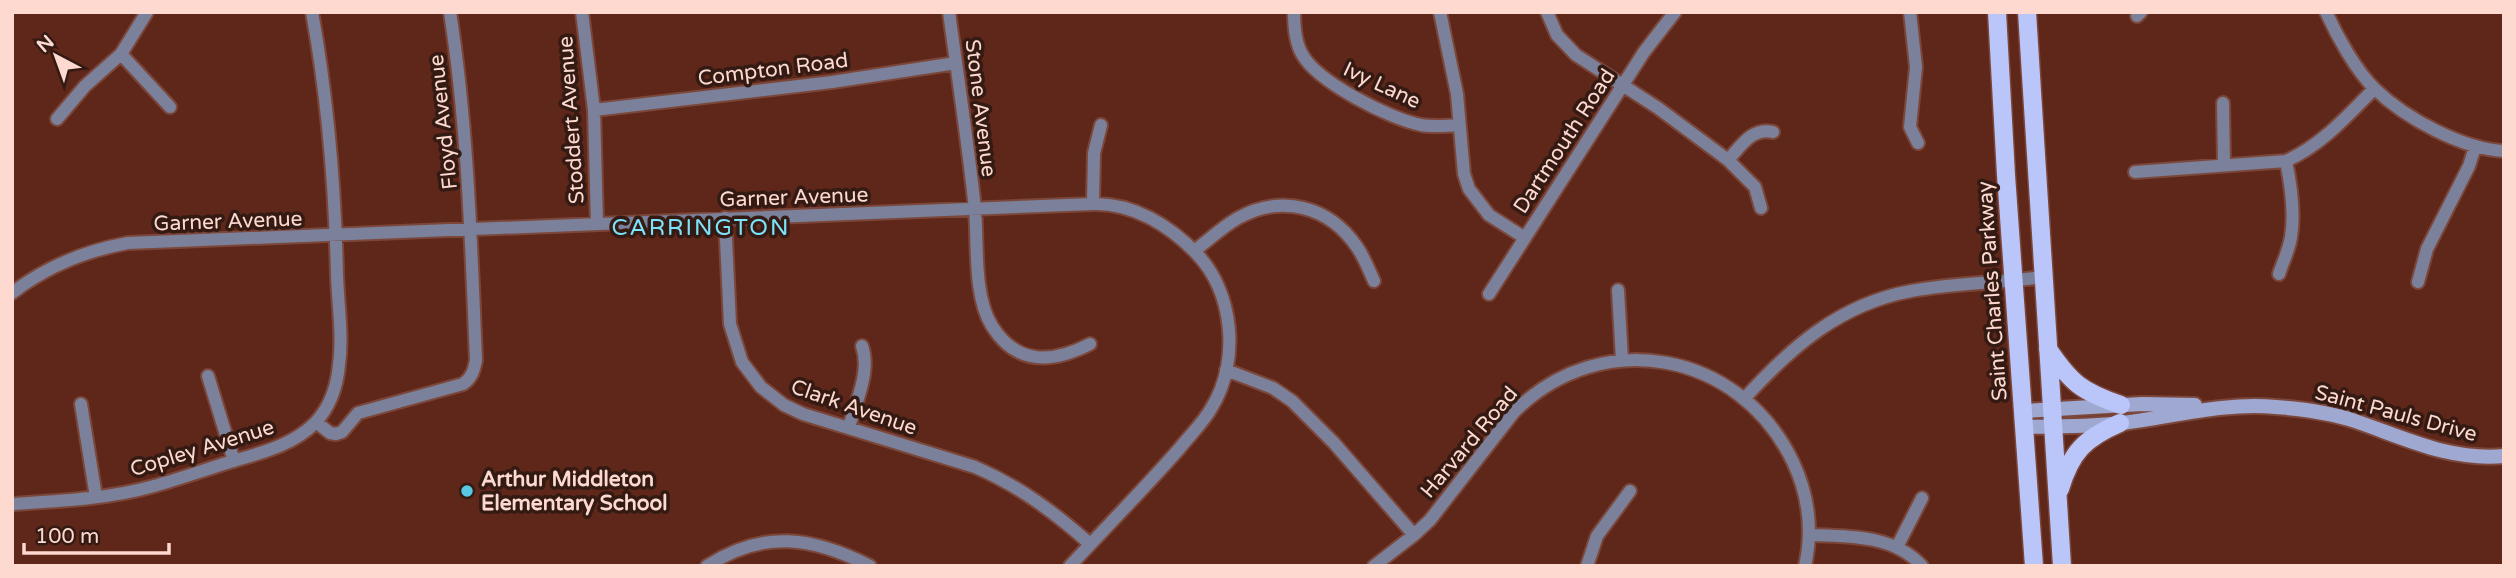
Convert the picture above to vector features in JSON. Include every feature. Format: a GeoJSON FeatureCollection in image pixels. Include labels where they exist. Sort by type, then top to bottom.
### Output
{"type":"FeatureCollection","features":[{"type":"Feature","properties":{"kind":"main road","name":"Saint Charles Parkway"},"geometry":{"type":"LineString","coordinates":[[1997,12],[2034,566]]}},
{"type":"Feature","properties":{"kind":"main road"},"geometry":{"type":"LineString","coordinates":[[2028,12],[2062,566]]}},
{"type":"Feature","properties":{"kind":"main road"},"geometry":{"type":"LineString","coordinates":[[2047,348],[2080,388],[2120,414],[2077,451],[2065,471],[2057,499]]}},
{"type":"Feature","properties":{"kind":"street"},"geometry":{"type":"LineString","coordinates":[[57,119],[85,86],[121,54],[147,12]]}},
{"type":"Feature","properties":{"kind":"street","name":"Copley Avenue"},"geometry":{"type":"LineString","coordinates":[[12,504],[96,496],[152,487],[286,444],[316,422],[333,395],[339,367],[336,236],[330,138],[312,12]]}},
{"type":"Feature","properties":{"kind":"street","name":"Floyd Avenue"},"geometry":{"type":"LineString","coordinates":[[316,422],[330,433],[342,432],[358,413],[463,384],[471,377],[477,360],[461,88],[450,12]]}},
{"type":"Feature","properties":{"kind":"street","name":"Stoddert Avenue"},"geometry":{"type":"LineString","coordinates":[[582,12],[594,110],[597,224]]}},
{"type":"Feature","properties":{"kind":"street","name":"Stone Avenue"},"geometry":{"type":"LineString","coordinates":[[949,12],[975,209],[978,266],[983,298],[992,326],[1019,351],[1046,359],[1063,357],[1090,344]]}},
{"type":"Feature","properties":{"kind":"street","name":"Ivy Lane"},"geometry":{"type":"LineString","coordinates":[[1294,12],[1296,39],[1302,55],[1324,79],[1404,119],[1433,126],[1459,125]]}},
{"type":"Feature","properties":{"kind":"street"},"geometry":{"type":"LineString","coordinates":[[1440,12],[1457,94],[1464,174],[1469,189],[1489,215],[1525,238]]}},
{"type":"Feature","properties":{"kind":"street"},"geometry":{"type":"LineString","coordinates":[[1547,12],[1557,35],[1576,55],[1624,85],[1728,160],[1755,187],[1761,208]]}},
{"type":"Feature","properties":{"kind":"street","name":"Dartmouth Road"},"geometry":{"type":"LineString","coordinates":[[1489,294],[1644,52],[1675,12]]}},
{"type":"Feature","properties":{"kind":"street"},"geometry":{"type":"LineString","coordinates":[[1910,12],[1916,68],[1910,127],[1918,143]]}},
{"type":"Feature","properties":{"kind":"street"},"geometry":{"type":"LineString","coordinates":[[2326,12],[2341,41],[2374,89],[2412,117],[2475,147],[2504,151]]}},
{"type":"Feature","properties":{"kind":"street"},"geometry":{"type":"LineString","coordinates":[[121,54],[170,107]]}},
{"type":"Feature","properties":{"kind":"street","name":"Compton Road"},"geometry":{"type":"LineString","coordinates":[[594,110],[832,82],[956,63]]}},
{"type":"Feature","properties":{"kind":"street"},"geometry":{"type":"LineString","coordinates":[[2135,172],[2286,160],[2302,154],[2322,139],[2374,89]]}},
{"type":"Feature","properties":{"kind":"street"},"geometry":{"type":"LineString","coordinates":[[2223,103],[2224,165]]}},
{"type":"Feature","properties":{"kind":"street"},"geometry":{"type":"LineString","coordinates":[[1093,204],[1094,153],[1101,125]]}},
{"type":"Feature","properties":{"kind":"street"},"geometry":{"type":"LineString","coordinates":[[1728,160],[1756,132],[1773,132]]}},
{"type":"Feature","properties":{"kind":"street"},"geometry":{"type":"LineString","coordinates":[[2475,147],[2504,145]]}},
{"type":"Feature","properties":{"kind":"street"},"geometry":{"type":"LineString","coordinates":[[2418,282],[2427,249],[2469,166],[2475,147]]}},
{"type":"Feature","properties":{"kind":"street"},"geometry":{"type":"LineString","coordinates":[[2279,274],[2292,228],[2290,179],[2286,160]]}},
{"type":"Feature","properties":{"kind":"street","name":"Garner Avenue"},"geometry":{"type":"LineString","coordinates":[[12,293],[43,271],[65,260],[86,252],[128,243],[1093,204],[1118,206],[1152,219],[1194,251],[1210,271],[1225,306],[1230,335],[1226,370],[1220,390],[1204,419],[1168,462],[1070,566]]}},
{"type":"Feature","properties":{"kind":"street"},"geometry":{"type":"LineString","coordinates":[[1194,251],[1226,225],[1252,211],[1277,205],[1302,207],[1324,214],[1341,228],[1359,250],[1374,281]]}},
{"type":"Feature","properties":{"kind":"street","name":"Clark Avenue"},"geometry":{"type":"LineString","coordinates":[[725,218],[730,323],[742,362],[761,387],[783,405],[803,414],[975,467],[999,477],[1039,502],[1090,544]]}},
{"type":"Feature","properties":{"kind":"street"},"geometry":{"type":"LineString","coordinates":[[1744,399],[1803,340],[1853,308],[1913,290],[2043,277]]}},
{"type":"Feature","properties":{"kind":"street"},"geometry":{"type":"LineString","coordinates":[[1618,290],[1622,360]]}},
{"type":"Feature","properties":{"kind":"street"},"geometry":{"type":"LineString","coordinates":[[849,427],[866,362],[862,346]]}},
{"type":"Feature","properties":{"kind":"street","name":"Harvard Road"},"geometry":{"type":"LineString","coordinates":[[1374,566],[1414,535],[1448,499],[1507,421],[1527,400],[1569,373],[1622,360],[1677,364],[1710,377],[1744,399],[1766,420],[1787,450],[1803,488],[1811,535],[1805,566]]}},
{"type":"Feature","properties":{"kind":"street"},"geometry":{"type":"LineString","coordinates":[[1226,370],[1273,388],[1292,401],[1334,443],[1414,535]]}},
{"type":"Feature","properties":{"kind":"street"},"geometry":{"type":"LineString","coordinates":[[208,376],[234,461]]}},
{"type":"Feature","properties":{"kind":"street"},"geometry":{"type":"LineString","coordinates":[[81,404],[96,496]]}},
{"type":"Feature","properties":{"kind":"street","name":"Saint Pauls Drive"},"geometry":{"type":"LineString","coordinates":[[2025,419],[2271,406],[2309,410],[2352,420],[2422,447],[2453,454],[2468,457],[2504,456]]}},
{"type":"Feature","properties":{"kind":"street"},"geometry":{"type":"LineString","coordinates":[[1587,566],[1597,536],[1630,491]]}},
{"type":"Feature","properties":{"kind":"street"},"geometry":{"type":"LineString","coordinates":[[1897,547],[1922,498]]}},
{"type":"Feature","properties":{"kind":"street"},"geometry":{"type":"LineString","coordinates":[[1811,535],[1866,538],[1897,547],[1910,554],[1922,566]]}},
{"type":"Feature","properties":{"kind":"street"},"geometry":{"type":"LineString","coordinates":[[708,566],[730,554],[775,541],[820,545],[870,566]]}},
{"type":"Feature","properties":{"kind":"place","name":"Arthur Middleton Elementary School"},"geometry":{"type":"Point","coordinates":[467,491]}},
{"type":"Feature","properties":{"kind":"district","name":"CARRINGTON"},"geometry":{"type":"Point","coordinates":[701,227]}}]}
